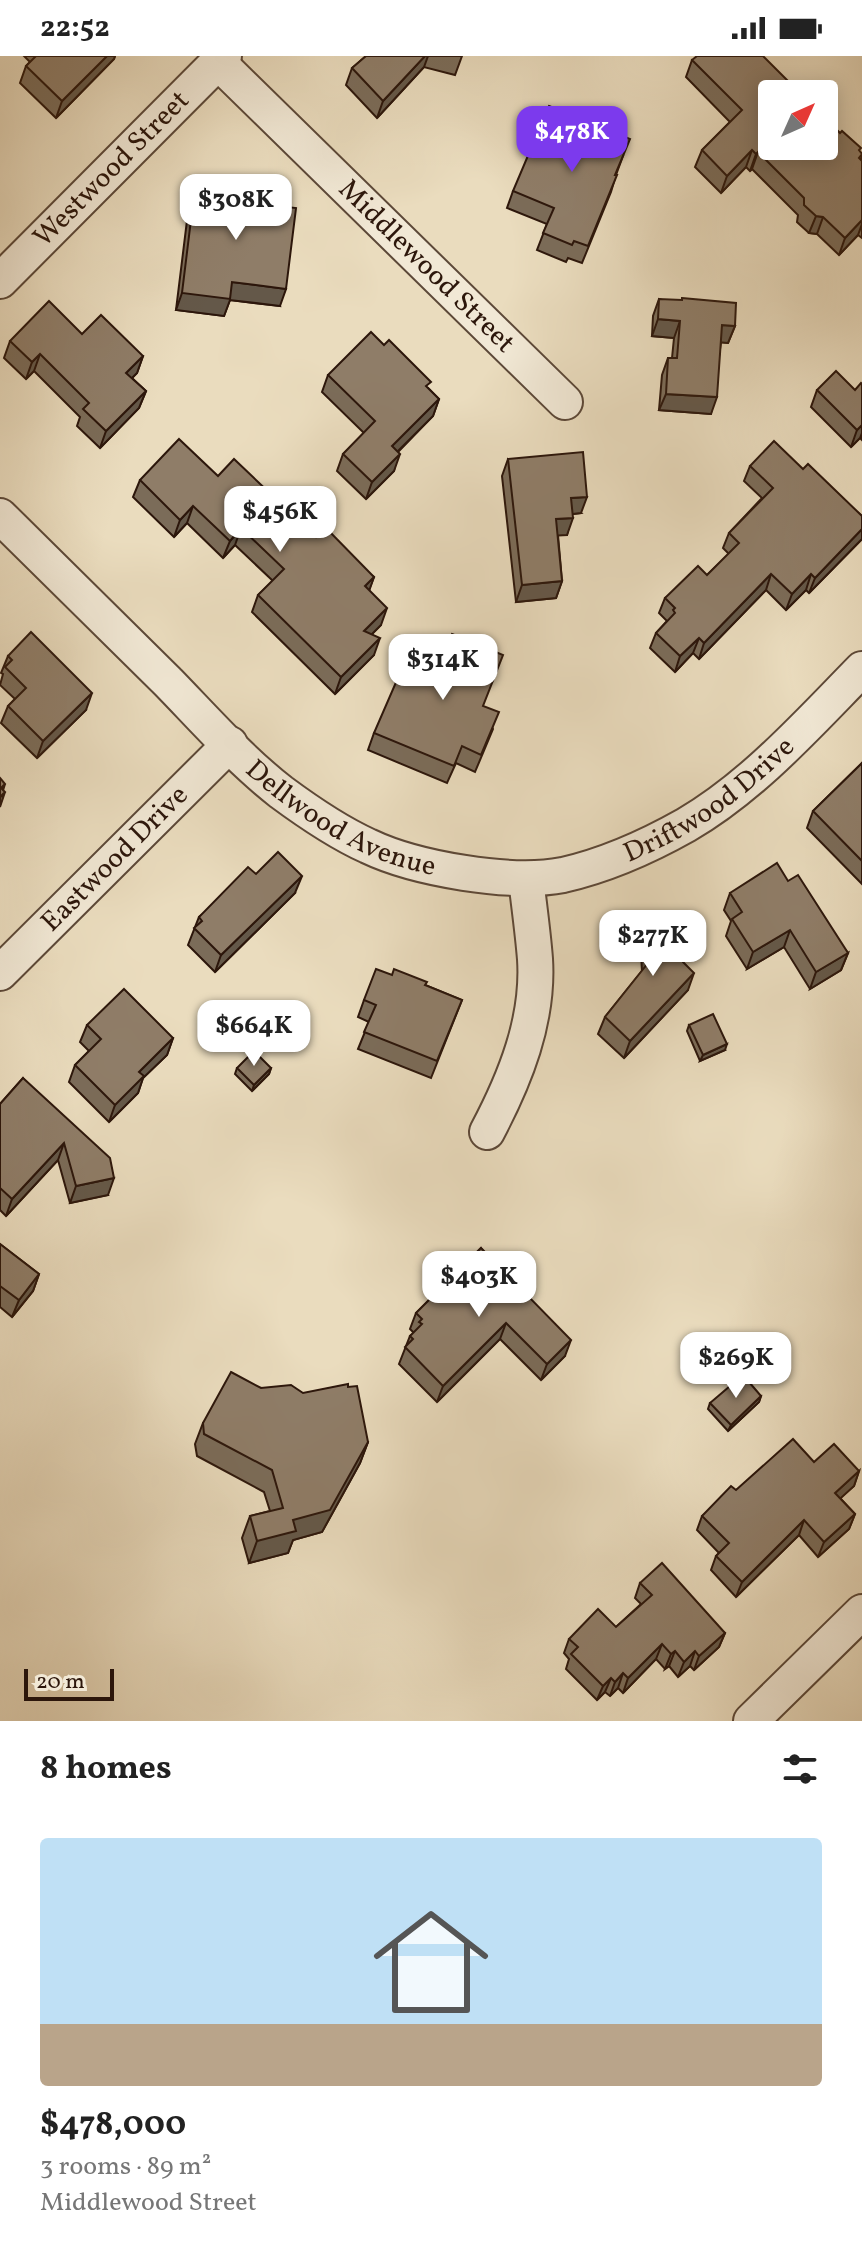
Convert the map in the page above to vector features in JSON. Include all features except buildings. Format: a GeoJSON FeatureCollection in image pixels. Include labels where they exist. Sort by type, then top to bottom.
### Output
{"type":"FeatureCollection","features":[{"type":"Feature","properties":{"kind":"street","name":"Westwood Street"},"geometry":{"type":"LineString","coordinates":[[0,281],[221,59]]}},
{"type":"Feature","properties":{"kind":"street","name":"Middlewood Street"},"geometry":{"type":"LineString","coordinates":[[221,59],[565,402]]}},
{"type":"Feature","properties":{"kind":"street","name":"Dellwood Avenue"},"geometry":{"type":"LineString","coordinates":[[0,516],[278,790],[334,829],[410,862],[526,879]]}},
{"type":"Feature","properties":{"kind":"street","name":"Driftwood Drive"},"geometry":{"type":"LineString","coordinates":[[526,879],[561,875],[601,865],[639,850],[688,824],[758,771],[862,669]]}},
{"type":"Feature","properties":{"kind":"street","name":"Eastwood Drive"},"geometry":{"type":"LineString","coordinates":[[0,973],[230,744]]}},
{"type":"Feature","properties":{"kind":"street"},"geometry":{"type":"LineString","coordinates":[[487,1132],[505,1099],[521,1056],[532,1012],[535,962],[526,879]]}},
{"type":"Feature","properties":{"kind":"street"},"geometry":{"type":"LineString","coordinates":[[751,1721],[862,1612]]}}]}
